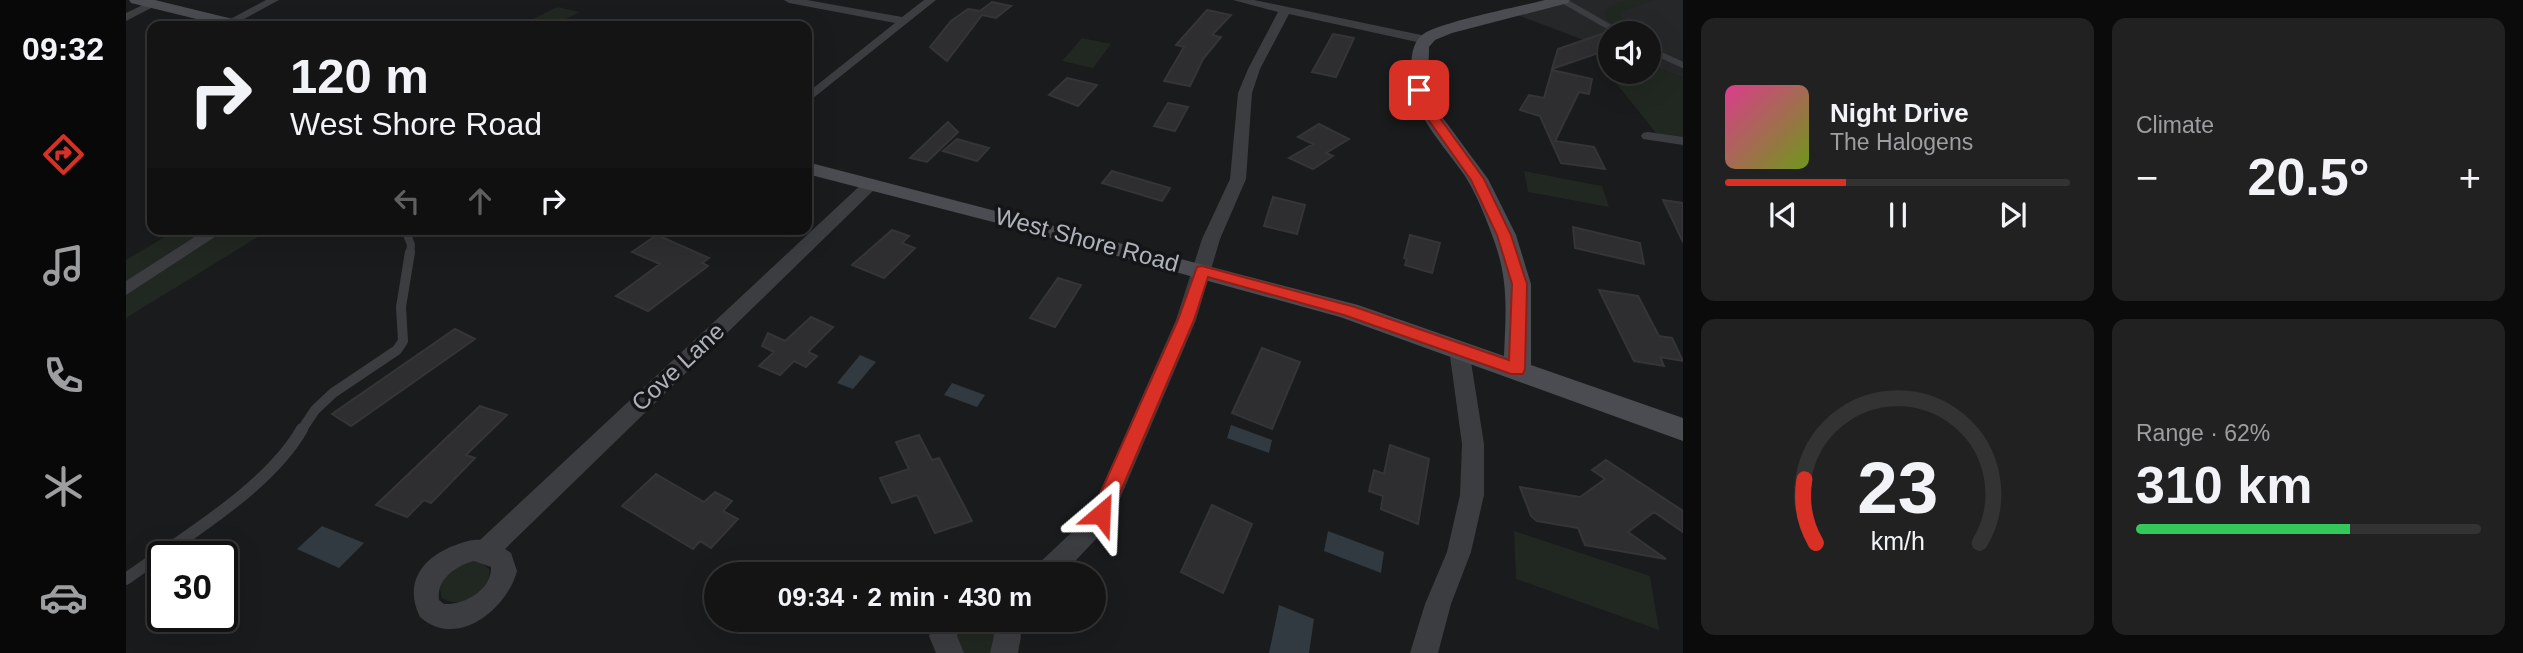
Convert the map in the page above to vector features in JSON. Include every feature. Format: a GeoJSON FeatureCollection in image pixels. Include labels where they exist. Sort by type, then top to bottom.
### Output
{"type":"FeatureCollection","features":[{"type":"Feature","properties":{"kind":"main road","name":"West Shore Road"},"geometry":{"type":"LineString","coordinates":[[1517,369],[1683,430]]}},
{"type":"Feature","properties":{"kind":"street"},"geometry":{"type":"LineString","coordinates":[[136,0],[221,21]]}},
{"type":"Feature","properties":{"kind":"street"},"geometry":{"type":"LineString","coordinates":[[213,19],[250,0]]}},
{"type":"Feature","properties":{"kind":"street"},"geometry":{"type":"LineString","coordinates":[[242,21],[274,0]]}},
{"type":"Feature","properties":{"kind":"street"},"geometry":{"type":"LineString","coordinates":[[789,0],[904,21]]}},
{"type":"Feature","properties":{"kind":"street"},"geometry":{"type":"LineString","coordinates":[[812,95],[931,0]]}},
{"type":"Feature","properties":{"kind":"street"},"geometry":{"type":"LineString","coordinates":[[1238,0],[1424,42],[1446,30],[1562,0]]}},
{"type":"Feature","properties":{"kind":"street"},"geometry":{"type":"LineString","coordinates":[[126,18],[153,4]]}},
{"type":"Feature","properties":{"kind":"street"},"geometry":{"type":"LineString","coordinates":[[1059,562],[1087,535],[1108,502],[1186,320],[1211,239],[1238,179],[1245,93],[1254,69],[1285,10]]}},
{"type":"Feature","properties":{"kind":"street"},"geometry":{"type":"LineString","coordinates":[[1424,42],[1418,74],[1419,90],[1431,115],[1477,179],[1504,235],[1520,284],[1517,369]]}},
{"type":"Feature","properties":{"kind":"street"},"geometry":{"type":"LineString","coordinates":[[1648,136],[1683,141]]}},
{"type":"Feature","properties":{"kind":"street","name":"West Shore Road"},"geometry":{"type":"LineString","coordinates":[[812,169],[1349,311],[1517,369]]}},
{"type":"Feature","properties":{"kind":"street","name":"Cove Lane"},"geometry":{"type":"LineString","coordinates":[[486,551],[871,184]]}},
{"type":"Feature","properties":{"kind":"street"},"geometry":{"type":"LineString","coordinates":[[126,289],[210,235]]}},
{"type":"Feature","properties":{"kind":"street"},"geometry":{"type":"LineString","coordinates":[[1424,653],[1438,604],[1459,552],[1472,495],[1473,444],[1459,349]]}},
{"type":"Feature","properties":{"kind":"street"},"geometry":{"type":"LineString","coordinates":[[944,632],[943,636],[950,653]]}},
{"type":"Feature","properties":{"kind":"street"},"geometry":{"type":"LineString","coordinates":[[1004,653],[1009,641],[1007,632]]}},
{"type":"Feature","properties":{"kind":"lane"},"geometry":{"type":"LineString","coordinates":[[1562,0],[1599,21]]}},
{"type":"Feature","properties":{"kind":"lane"},"geometry":{"type":"LineString","coordinates":[[1661,55],[1683,65]]}},
{"type":"Feature","properties":{"kind":"lane"},"geometry":{"type":"LineString","coordinates":[[126,579],[250,487],[282,459],[320,405],[397,350],[403,341],[401,307],[411,245],[407,235]]}},
{"type":"Feature","properties":{"kind":"shaded area"},"geometry":{"type":"Polygon","coordinates":[[[1563,0],[1683,0],[1683,78],[1661,70],[1661,21],[1598,21],[1598,45],[1512,13],[1563,0]]]}},
{"type":"Feature","properties":{"kind":"shaded area"},"geometry":{"type":"Polygon","coordinates":[[[1627,0],[1654,0],[1622,11],[1620,17],[1623,21],[1609,21],[1604,12],[1609,6],[1627,0]]]}},
{"type":"Feature","properties":{"kind":"shaded area"},"geometry":{"type":"Polygon","coordinates":[[[557,7],[580,12],[562,21],[529,21],[557,7]]]}},
{"type":"Feature","properties":{"kind":"shaded area"},"geometry":{"type":"Polygon","coordinates":[[[1082,38],[1111,44],[1093,68],[1062,61],[1082,38]]]}},
{"type":"Feature","properties":{"kind":"shaded area"},"geometry":{"type":"Polygon","coordinates":[[[1661,70],[1683,78],[1683,141],[1660,138],[1617,84],[1661,84],[1661,70]]]}},
{"type":"Feature","properties":{"kind":"shaded area"},"geometry":{"type":"Polygon","coordinates":[[[1524,171],[1602,186],[1609,207],[1528,192],[1524,171]]]}},
{"type":"Feature","properties":{"kind":"shaded area"},"geometry":{"type":"Polygon","coordinates":[[[168,235],[261,235],[126,318],[126,260],[168,235]]]}},
{"type":"Feature","properties":{"kind":"shaded area"},"geometry":{"type":"Polygon","coordinates":[[[860,355],[876,362],[853,389],[837,383],[860,355]]]}},
{"type":"Feature","properties":{"kind":"shaded area"},"geometry":{"type":"Polygon","coordinates":[[[952,383],[985,395],[977,407],[944,395],[952,383]]]}},
{"type":"Feature","properties":{"kind":"shaded area"},"geometry":{"type":"Polygon","coordinates":[[[1231,425],[1272,440],[1269,453],[1227,438],[1231,425]]]}},
{"type":"Feature","properties":{"kind":"shaded area"},"geometry":{"type":"Polygon","coordinates":[[[322,526],[364,543],[339,568],[297,549],[322,526]]]}},
{"type":"Feature","properties":{"kind":"shaded area"},"geometry":{"type":"Polygon","coordinates":[[[1328,531],[1384,552],[1381,573],[1324,551],[1328,531]]]}},
{"type":"Feature","properties":{"kind":"shaded area"},"geometry":{"type":"Polygon","coordinates":[[[1514,531],[1650,576],[1659,630],[1516,579],[1514,531]]]}},
{"type":"Feature","properties":{"kind":"shaded area"},"geometry":{"type":"Polygon","coordinates":[[[472,561],[479,561],[489,569],[489,577],[481,592],[466,601],[442,598],[439,585],[448,572],[472,561]]]}},
{"type":"Feature","properties":{"kind":"shaded area"},"geometry":{"type":"Polygon","coordinates":[[[1279,605],[1314,619],[1309,653],[1269,653],[1279,605]]]}},
{"type":"Feature","properties":{"kind":"shaded area"},"geometry":{"type":"Polygon","coordinates":[[[956,632],[995,632],[996,653],[960,653],[956,632]]]}},
{"type":"Feature","properties":{"kind":"building"},"geometry":{"type":"Polygon","coordinates":[[[992,2],[1011,6],[996,18],[982,15],[947,61],[930,47],[951,21],[968,9],[980,11],[992,2]]]}},
{"type":"Feature","properties":{"kind":"building"},"geometry":{"type":"Polygon","coordinates":[[[1207,10],[1231,15],[1212,35],[1221,37],[1203,59],[1190,86],[1164,81],[1184,47],[1176,45],[1207,10]]]}},
{"type":"Feature","properties":{"kind":"building"},"geometry":{"type":"Polygon","coordinates":[[[1333,34],[1354,38],[1336,77],[1312,72],[1333,34]]]}},
{"type":"Feature","properties":{"kind":"building"},"geometry":{"type":"Polygon","coordinates":[[[1598,35],[1598,53],[1552,69],[1558,49],[1598,35]]]}},
{"type":"Feature","properties":{"kind":"building"},"geometry":{"type":"Polygon","coordinates":[[[1552,70],[1592,79],[1589,94],[1579,92],[1555,141],[1594,147],[1605,169],[1561,163],[1540,116],[1520,110],[1529,95],[1544,98],[1552,70]]]}},
{"type":"Feature","properties":{"kind":"building"},"geometry":{"type":"Polygon","coordinates":[[[1067,78],[1097,85],[1078,106],[1049,95],[1067,78]]]}},
{"type":"Feature","properties":{"kind":"building"},"geometry":{"type":"Polygon","coordinates":[[[1168,103],[1188,107],[1175,131],[1154,126],[1168,103]]]}},
{"type":"Feature","properties":{"kind":"building"},"geometry":{"type":"Polygon","coordinates":[[[948,122],[958,132],[927,162],[910,158],[948,122]]]}},
{"type":"Feature","properties":{"kind":"building"},"geometry":{"type":"Polygon","coordinates":[[[1319,124],[1349,139],[1326,153],[1333,156],[1313,169],[1289,158],[1313,144],[1298,137],[1319,124]]]}},
{"type":"Feature","properties":{"kind":"building"},"geometry":{"type":"Polygon","coordinates":[[[957,139],[989,148],[977,161],[943,151],[957,139]]]}},
{"type":"Feature","properties":{"kind":"building"},"geometry":{"type":"Polygon","coordinates":[[[1112,171],[1170,188],[1162,201],[1102,183],[1112,171]]]}},
{"type":"Feature","properties":{"kind":"building"},"geometry":{"type":"Polygon","coordinates":[[[1273,197],[1305,205],[1297,234],[1264,226],[1273,197]]]}},
{"type":"Feature","properties":{"kind":"building"},"geometry":{"type":"Polygon","coordinates":[[[1663,200],[1683,203],[1683,242],[1663,200]]]}},
{"type":"Feature","properties":{"kind":"building"},"geometry":{"type":"Polygon","coordinates":[[[1573,227],[1640,243],[1644,264],[1575,248],[1573,227]]]}},
{"type":"Feature","properties":{"kind":"building"},"geometry":{"type":"Polygon","coordinates":[[[892,230],[909,236],[902,243],[915,248],[884,278],[852,265],[892,230]]]}},
{"type":"Feature","properties":{"kind":"building"},"geometry":{"type":"Polygon","coordinates":[[[657,235],[709,258],[702,263],[708,266],[648,311],[616,296],[660,264],[632,252],[657,235]]]}},
{"type":"Feature","properties":{"kind":"building"},"geometry":{"type":"Polygon","coordinates":[[[1410,235],[1440,243],[1432,273],[1405,265],[1407,259],[1404,258],[1410,235]]]}},
{"type":"Feature","properties":{"kind":"building"},"geometry":{"type":"Polygon","coordinates":[[[1058,278],[1081,285],[1055,327],[1030,318],[1058,278]]]}},
{"type":"Feature","properties":{"kind":"building"},"geometry":{"type":"Polygon","coordinates":[[[1599,290],[1638,296],[1659,336],[1672,338],[1683,361],[1660,357],[1664,366],[1634,361],[1599,290]]]}},
{"type":"Feature","properties":{"kind":"building"},"geometry":{"type":"Polygon","coordinates":[[[811,317],[833,327],[808,352],[817,356],[806,367],[794,361],[780,375],[759,366],[774,352],[762,346],[768,333],[785,341],[811,317]]]}},
{"type":"Feature","properties":{"kind":"building"},"geometry":{"type":"Polygon","coordinates":[[[455,329],[475,339],[351,426],[332,414],[455,329]]]}},
{"type":"Feature","properties":{"kind":"building"},"geometry":{"type":"Polygon","coordinates":[[[1262,348],[1300,362],[1272,429],[1232,413],[1262,348]]]}},
{"type":"Feature","properties":{"kind":"building"},"geometry":{"type":"Polygon","coordinates":[[[480,406],[507,415],[466,455],[475,458],[431,503],[424,500],[407,517],[376,505],[480,406]]]}},
{"type":"Feature","properties":{"kind":"building"},"geometry":{"type":"Polygon","coordinates":[[[919,435],[932,460],[939,458],[972,521],[935,533],[917,495],[892,503],[880,478],[909,469],[896,442],[919,435]]]}},
{"type":"Feature","properties":{"kind":"building"},"geometry":{"type":"Polygon","coordinates":[[[1390,445],[1429,459],[1418,524],[1381,509],[1383,496],[1369,491],[1374,470],[1384,474],[1390,445]]]}},
{"type":"Feature","properties":{"kind":"building"},"geometry":{"type":"Polygon","coordinates":[[[1606,460],[1683,511],[1683,532],[1654,512],[1628,532],[1666,559],[1585,545],[1578,528],[1537,521],[1531,516],[1520,487],[1580,497],[1605,479],[1592,470],[1606,460]]]}},
{"type":"Feature","properties":{"kind":"building"},"geometry":{"type":"Polygon","coordinates":[[[656,474],[704,502],[715,492],[732,501],[723,511],[738,519],[711,548],[700,541],[693,549],[622,506],[656,474]]]}},
{"type":"Feature","properties":{"kind":"building"},"geometry":{"type":"Polygon","coordinates":[[[1212,505],[1252,524],[1223,593],[1181,572],[1212,505]]]}},
{"type":"Feature","properties":{"kind":"route"},"geometry":{"type":"LineString","coordinates":[[1101,514],[1186,320],[1202,271],[1349,311],[1517,369],[1520,284],[1504,235],[1477,179],[1431,115],[1419,90]]}}]}
